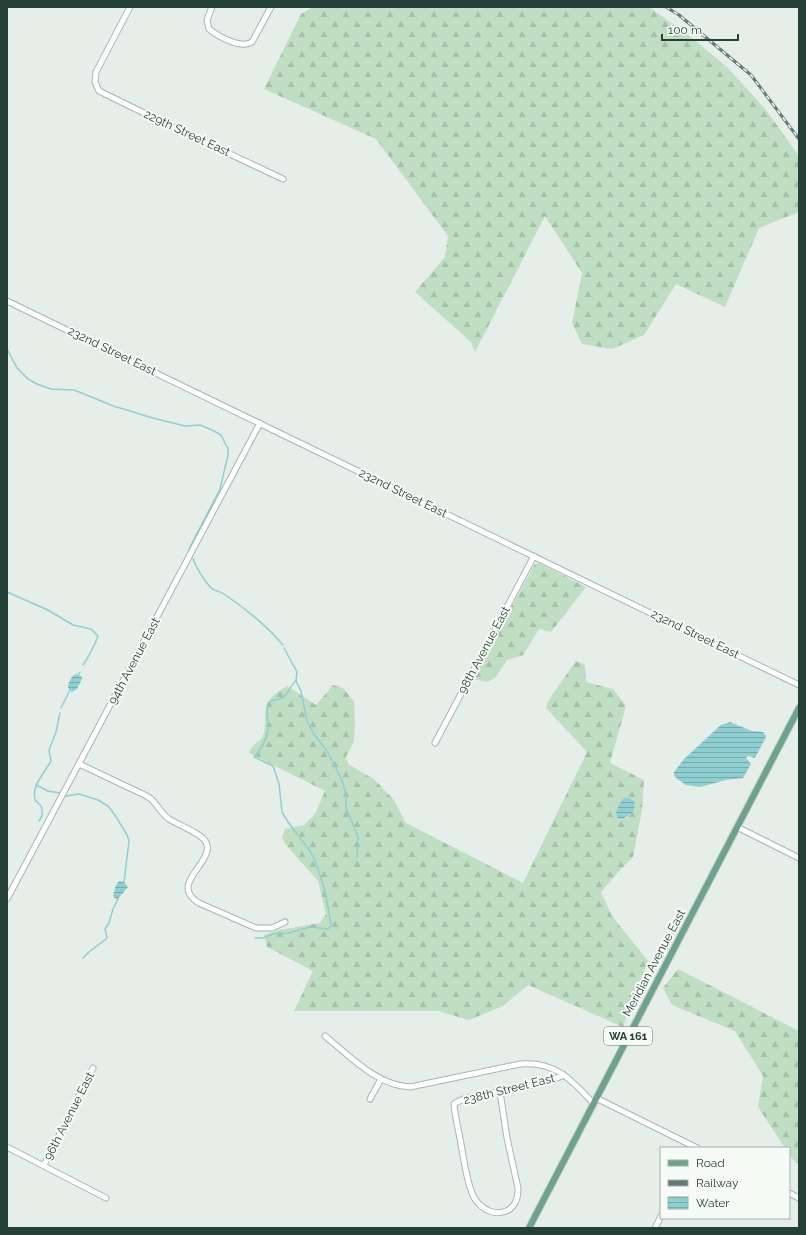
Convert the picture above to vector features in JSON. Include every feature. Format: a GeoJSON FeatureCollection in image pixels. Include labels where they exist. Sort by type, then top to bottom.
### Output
{"type":"FeatureCollection","features":[{"type":"Feature","properties":{"kind":"main road","name":"Meridian Avenue East"},"geometry":{"type":"LineString","coordinates":[[529,1228],[594,1100],[799,708]]}},
{"type":"Feature","properties":{"kind":"street","name":"229th Street East"},"geometry":{"type":"LineString","coordinates":[[130,7],[96,72],[95,83],[101,93],[283,179]]}},
{"type":"Feature","properties":{"kind":"street"},"geometry":{"type":"LineString","coordinates":[[212,7],[208,17],[209,29],[235,43],[247,44],[252,42],[256,37],[271,7]]}},
{"type":"Feature","properties":{"kind":"street","name":"232nd Street East"},"geometry":{"type":"LineString","coordinates":[[7,301],[799,685]]}},
{"type":"Feature","properties":{"kind":"street","name":"94th Avenue East"},"geometry":{"type":"LineString","coordinates":[[7,899],[260,423]]}},
{"type":"Feature","properties":{"kind":"street","name":"98th Avenue East"},"geometry":{"type":"LineString","coordinates":[[435,743],[534,556]]}},
{"type":"Feature","properties":{"kind":"street"},"geometry":{"type":"LineString","coordinates":[[79,764],[150,799],[168,818],[197,834],[206,842],[206,852],[189,883],[188,891],[192,898],[199,903],[256,928],[272,928],[285,922]]}},
{"type":"Feature","properties":{"kind":"street"},"geometry":{"type":"LineString","coordinates":[[737,827],[799,858]]}},
{"type":"Feature","properties":{"kind":"street"},"geometry":{"type":"LineString","coordinates":[[324,1036],[371,1073],[381,1079],[397,1085],[410,1087],[520,1064],[529,1063],[545,1065],[564,1075],[594,1100],[694,1147]]}},
{"type":"Feature","properties":{"kind":"street","name":"96th Avenue East"},"geometry":{"type":"LineString","coordinates":[[44,1165],[94,1068]]}},
{"type":"Feature","properties":{"kind":"street","name":"238th Street East"},"geometry":{"type":"LineString","coordinates":[[500,1092],[507,1138],[518,1188],[518,1195],[516,1201],[510,1209],[504,1212],[496,1212],[483,1207],[472,1193],[454,1104],[470,1098],[549,1081],[564,1075]]}},
{"type":"Feature","properties":{"kind":"street"},"geometry":{"type":"LineString","coordinates":[[370,1099],[381,1079]]}},
{"type":"Feature","properties":{"kind":"street"},"geometry":{"type":"LineString","coordinates":[[7,1148],[44,1165],[106,1198]]}},
{"type":"Feature","properties":{"kind":"street"},"geometry":{"type":"LineString","coordinates":[[790,1194],[799,1198]]}},
{"type":"Feature","properties":{"kind":"street"},"geometry":{"type":"LineString","coordinates":[[655,1228],[660,1218]]}},
{"type":"Feature","properties":{"kind":"green space"},"geometry":{"type":"Polygon","coordinates":[[[313,7],[649,7],[691,37],[727,67],[766,110],[799,156],[799,212],[759,228],[725,307],[676,284],[644,335],[612,349],[582,344],[572,323],[582,273],[545,216],[475,352],[471,342],[415,292],[445,257],[448,236],[376,139],[264,89],[301,14],[313,7]]]}},
{"type":"Feature","properties":{"kind":"green space"},"geometry":{"type":"Polygon","coordinates":[[[539,563],[586,587],[551,632],[539,629],[523,655],[507,660],[495,678],[487,682],[474,679],[473,677],[535,564],[539,563]]]}},
{"type":"Feature","properties":{"kind":"green space"},"geometry":{"type":"Polygon","coordinates":[[[576,661],[585,665],[586,682],[613,689],[626,706],[610,763],[644,780],[642,810],[633,857],[601,892],[612,916],[648,961],[623,1027],[528,985],[503,1006],[469,1020],[438,1011],[294,1011],[313,971],[267,947],[264,935],[279,930],[320,923],[326,914],[318,881],[286,845],[282,838],[285,829],[304,825],[315,814],[325,791],[249,753],[252,747],[263,736],[265,728],[265,713],[270,699],[287,686],[316,705],[333,685],[343,688],[354,701],[354,741],[346,757],[348,764],[375,780],[394,800],[406,823],[523,883],[587,752],[546,708],[548,701],[576,661]],[[621,801],[616,811],[621,819],[626,818],[631,814],[621,801]]]}},
{"type":"Feature","properties":{"kind":"green space"},"geometry":{"type":"Polygon","coordinates":[[[678,969],[799,1031],[799,1164],[791,1158],[790,1147],[784,1147],[758,1107],[763,1076],[735,1031],[672,1005],[663,988],[678,969]]]}},
{"type":"Feature","properties":{"kind":"water"},"geometry":{"type":"Polygon","coordinates":[[[76,674],[82,677],[82,679],[77,689],[72,692],[68,688],[71,678],[76,674]]]}},
{"type":"Feature","properties":{"kind":"water"},"geometry":{"type":"Polygon","coordinates":[[[730,722],[752,731],[763,732],[766,736],[755,758],[748,756],[746,758],[751,764],[743,778],[726,780],[700,787],[686,785],[676,778],[674,772],[684,759],[721,725],[730,722]]]}},
{"type":"Feature","properties":{"kind":"water"},"geometry":{"type":"Polygon","coordinates":[[[623,798],[629,798],[634,801],[635,804],[632,813],[621,819],[617,817],[616,811],[623,798]]]}},
{"type":"Feature","properties":{"kind":"water"},"geometry":{"type":"Polygon","coordinates":[[[119,881],[124,882],[128,887],[117,900],[113,896],[116,885],[119,881]]]}},
{"type":"Feature","properties":{"kind":"waterway"},"geometry":{"type":"LineString","coordinates":[[7,349],[17,368],[28,379],[37,384],[51,389],[74,390],[116,407],[185,426],[200,425],[221,435],[228,449],[228,455],[220,489],[189,549]]}},
{"type":"Feature","properties":{"kind":"waterway"},"geometry":{"type":"LineString","coordinates":[[193,559],[211,588],[221,592],[248,611],[283,645]]}},
{"type":"Feature","properties":{"kind":"waterway"},"geometry":{"type":"LineString","coordinates":[[7,592],[48,610],[73,625],[91,629],[98,636],[83,665]]}},
{"type":"Feature","properties":{"kind":"waterway"},"geometry":{"type":"LineString","coordinates":[[284,648],[297,672],[296,681],[301,691],[307,721],[314,734],[327,751],[342,780],[346,795],[346,808],[358,837],[357,857]]}},
{"type":"Feature","properties":{"kind":"waterway"},"geometry":{"type":"LineString","coordinates":[[78,676],[80,672]]}},
{"type":"Feature","properties":{"kind":"waterway"},"geometry":{"type":"LineString","coordinates":[[255,938],[263,938],[273,934],[289,933],[310,927],[328,929],[331,924],[325,891],[315,860],[282,812],[279,784],[273,766],[254,757],[261,748],[266,737],[268,726],[267,710],[269,704],[273,700],[280,699],[284,696],[296,681]]}},
{"type":"Feature","properties":{"kind":"waterway"},"geometry":{"type":"LineString","coordinates":[[61,708],[71,688]]}},
{"type":"Feature","properties":{"kind":"waterway"},"geometry":{"type":"LineString","coordinates":[[39,821],[42,816],[42,808],[34,796],[36,785],[51,761],[49,750],[56,732],[60,713]]}},
{"type":"Feature","properties":{"kind":"waterway"},"geometry":{"type":"LineString","coordinates":[[36,785],[48,791],[60,793]]}},
{"type":"Feature","properties":{"kind":"waterway"},"geometry":{"type":"LineString","coordinates":[[66,796],[79,794],[98,800],[108,806],[115,815],[129,841],[124,882]]}},
{"type":"Feature","properties":{"kind":"waterway"},"geometry":{"type":"LineString","coordinates":[[83,958],[106,939],[105,929],[109,923],[118,899]]}},
{"type":"Feature","properties":{"kind":"railway"},"geometry":{"type":"LineString","coordinates":[[666,7],[679,15],[751,75],[799,139]]}}]}
